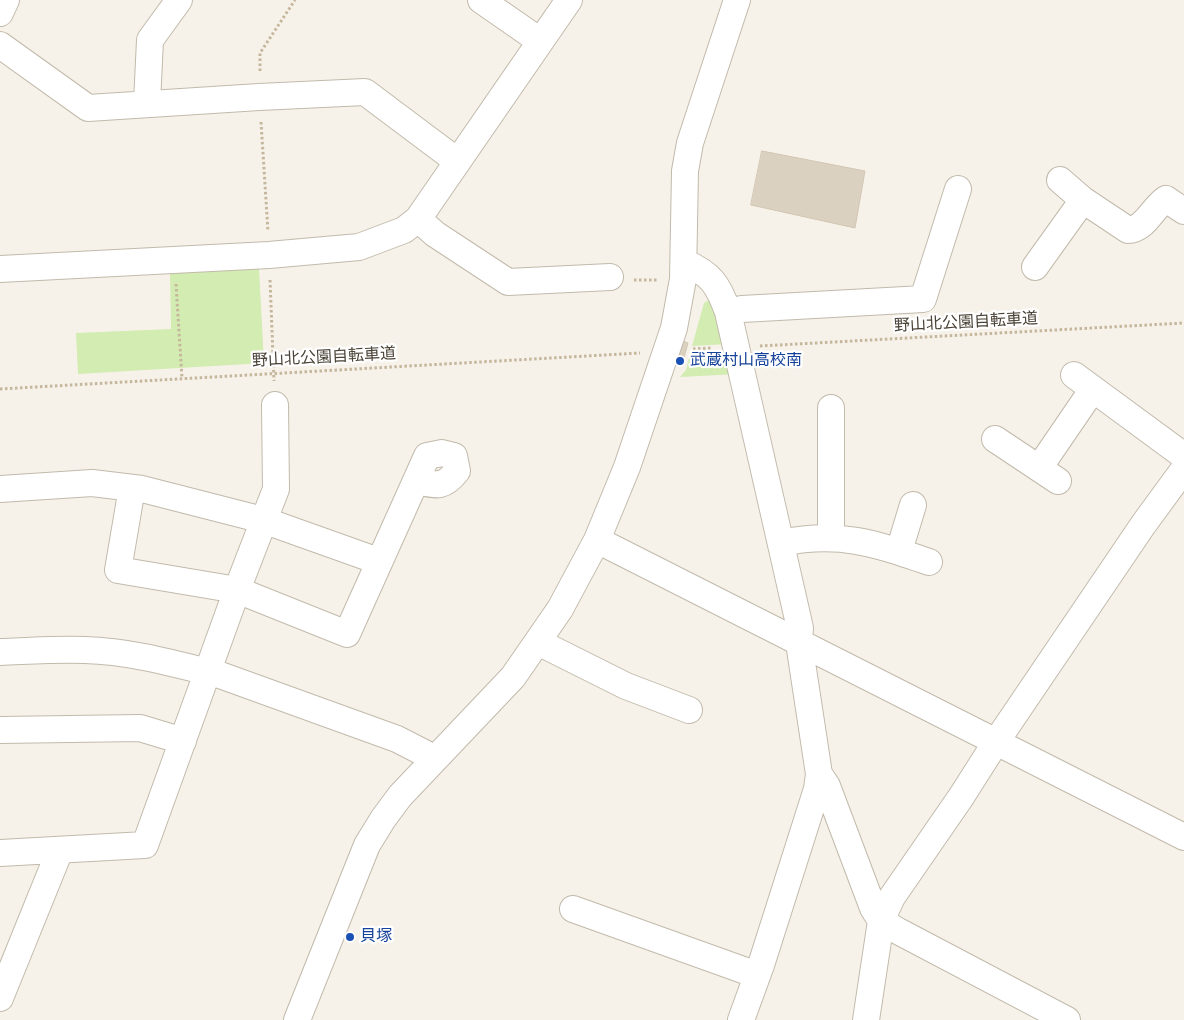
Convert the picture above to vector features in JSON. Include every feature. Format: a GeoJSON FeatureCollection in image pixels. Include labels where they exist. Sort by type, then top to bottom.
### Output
{"type":"FeatureCollection","features":[{"type":"Feature","properties":{"kind":"street"},"geometry":{"type":"LineString","coordinates":[[0,13],[6,0]]}},
{"type":"Feature","properties":{"kind":"street"},"geometry":{"type":"LineString","coordinates":[[147,104],[150,40],[179,0]]}},
{"type":"Feature","properties":{"kind":"street"},"geometry":{"type":"LineString","coordinates":[[481,0],[540,41]]}},
{"type":"Feature","properties":{"kind":"street"},"geometry":{"type":"LineString","coordinates":[[0,269],[175,261],[358,247],[404,230],[418,219],[569,0]]}},
{"type":"Feature","properties":{"kind":"street"},"geometry":{"type":"LineString","coordinates":[[298,1020],[367,846],[383,819],[400,796],[434,758],[513,677],[538,642],[560,609],[596,540],[627,467],[674,328],[681,296],[675,271],[685,171],[690,143],[730,2]]}},
{"type":"Feature","properties":{"kind":"street"},"geometry":{"type":"LineString","coordinates":[[0,45],[88,108],[259,96],[364,92],[457,161]]}},
{"type":"Feature","properties":{"kind":"street"},"geometry":{"type":"LineString","coordinates":[[1060,180],[1083,200],[1128,230],[1133,230],[1144,222],[1162,201],[1166,199],[1184,211]]}},
{"type":"Feature","properties":{"kind":"street"},"geometry":{"type":"LineString","coordinates":[[728,312],[742,309],[923,299],[958,189]]}},
{"type":"Feature","properties":{"kind":"street"},"geometry":{"type":"LineString","coordinates":[[1035,267],[1083,200]]}},
{"type":"Feature","properties":{"kind":"street"},"geometry":{"type":"LineString","coordinates":[[418,219],[435,234],[508,282],[610,277]]}},
{"type":"Feature","properties":{"kind":"street"},"geometry":{"type":"LineString","coordinates":[[675,271],[701,270],[720,290],[728,312],[800,628],[799,643],[818,774],[817,789],[741,1020]]}},
{"type":"Feature","properties":{"kind":"street"},"geometry":{"type":"LineString","coordinates":[[994,439],[1048,475],[1084,382],[1184,456]]}},
{"type":"Feature","properties":{"kind":"street"},"geometry":{"type":"LineString","coordinates":[[0,853],[146,846],[207,672],[276,489],[275,405]]}},
{"type":"Feature","properties":{"kind":"street"},"geometry":{"type":"LineString","coordinates":[[831,408],[831,537]]}},
{"type":"Feature","properties":{"kind":"street"},"geometry":{"type":"LineString","coordinates":[[866,1020],[881,921],[892,897],[1143,525],[1184,470]]}},
{"type":"Feature","properties":{"kind":"street"},"geometry":{"type":"LineString","coordinates":[[132,488],[118,570],[237,590],[347,634],[378,561],[416,481]]}},
{"type":"Feature","properties":{"kind":"street"},"geometry":{"type":"LineString","coordinates":[[0,489],[92,483],[142,489],[263,520],[378,561]]}},
{"type":"Feature","properties":{"kind":"street"},"geometry":{"type":"LineString","coordinates":[[899,552],[913,505]]}},
{"type":"Feature","properties":{"kind":"street"},"geometry":{"type":"LineString","coordinates":[[781,543],[831,537],[856,540],[929,562]]}},
{"type":"Feature","properties":{"kind":"street"},"geometry":{"type":"LineString","coordinates":[[596,540],[1184,837]]}},
{"type":"Feature","properties":{"kind":"street"},"geometry":{"type":"LineString","coordinates":[[538,642],[626,686],[689,710]]}},
{"type":"Feature","properties":{"kind":"street"},"geometry":{"type":"LineString","coordinates":[[0,652],[86,650],[146,657],[220,675],[397,739],[434,758]]}},
{"type":"Feature","properties":{"kind":"street"},"geometry":{"type":"LineString","coordinates":[[0,730],[140,728],[182,741]]}},
{"type":"Feature","properties":{"kind":"street"},"geometry":{"type":"LineString","coordinates":[[818,774],[827,786],[873,908],[881,921],[1067,1020]]}},
{"type":"Feature","properties":{"kind":"street"},"geometry":{"type":"LineString","coordinates":[[0,998],[60,850]]}},
{"type":"Feature","properties":{"kind":"street"},"geometry":{"type":"LineString","coordinates":[[573,909],[757,975]]}},
{"type":"Feature","properties":{"kind":"path"},"geometry":{"type":"LineString","coordinates":[[275,405],[269,255],[259,96],[260,53],[295,0]]}},
{"type":"Feature","properties":{"kind":"path"},"geometry":{"type":"LineString","coordinates":[[175,261],[182,378]]}},
{"type":"Feature","properties":{"kind":"path"},"geometry":{"type":"LineString","coordinates":[[610,277],[616,281],[675,271]]}},
{"type":"Feature","properties":{"kind":"path","name":"野山北公園自転車道"},"geometry":{"type":"LineString","coordinates":[[758,346],[1184,323]]}},
{"type":"Feature","properties":{"kind":"path","name":"野山北公園自転車道"},"geometry":{"type":"LineString","coordinates":[[0,389],[644,353]]}},
{"type":"Feature","properties":{"kind":"green space"},"geometry":{"type":"Polygon","coordinates":[[[259,269],[264,363],[78,374],[76,333],[171,329],[170,272],[259,269]]]}},
{"type":"Feature","properties":{"kind":"green space"},"geometry":{"type":"Polygon","coordinates":[[[709,300],[729,344],[692,346],[704,303],[709,300]]]}},
{"type":"Feature","properties":{"kind":"green space"},"geometry":{"type":"Polygon","coordinates":[[[733,353],[738,374],[680,377],[686,370],[690,354],[733,353]]]}},
{"type":"Feature","properties":{"kind":"building"},"geometry":{"type":"Polygon","coordinates":[[[762,151],[865,171],[855,228],[751,205],[762,151]]]}},
{"type":"Feature","properties":{"kind":"building"},"geometry":{"type":"Polygon","coordinates":[[[683,341],[688,343],[682,365],[677,364],[683,341]]]}},
{"type":"Feature","properties":{"kind":"place","name":"武蔵村山高校南"},"geometry":{"type":"Point","coordinates":[680,361]}},
{"type":"Feature","properties":{"kind":"place","name":"貝塚"},"geometry":{"type":"Point","coordinates":[350,937]}}]}
